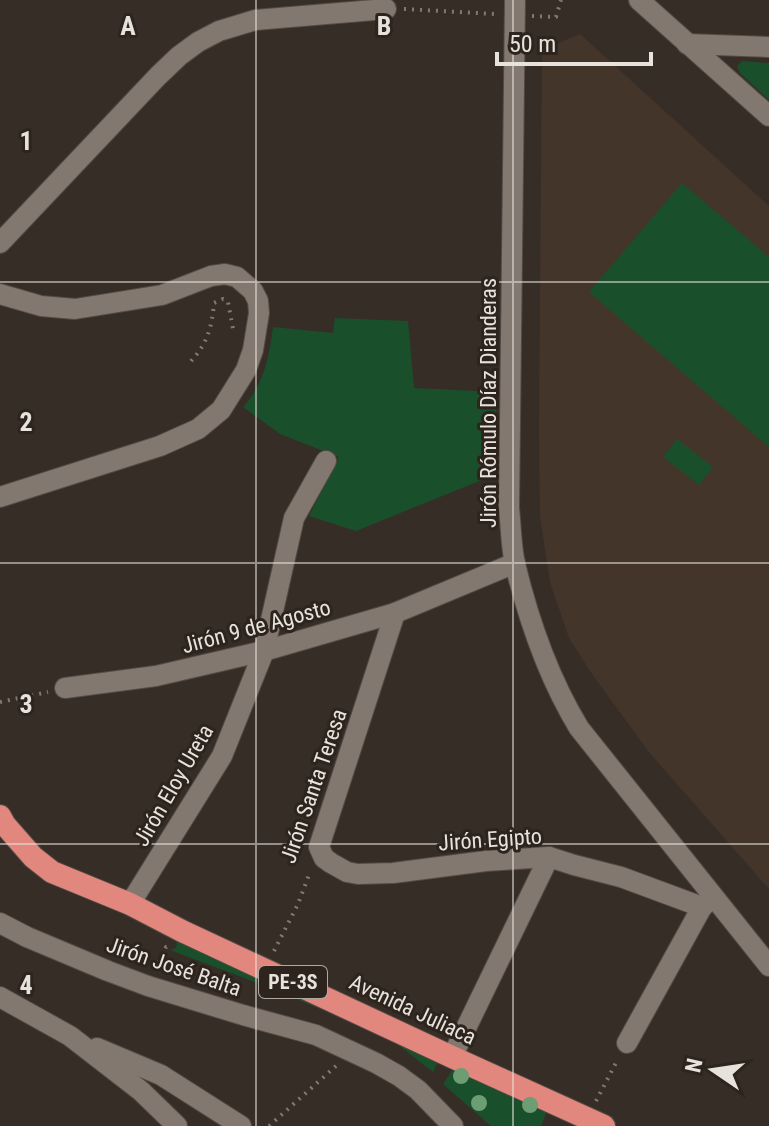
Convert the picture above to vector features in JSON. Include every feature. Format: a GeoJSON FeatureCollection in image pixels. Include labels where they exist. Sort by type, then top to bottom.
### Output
{"type":"FeatureCollection","features":[{"type":"Feature","properties":{"kind":"highway","name":"Avenida Juliaca"},"geometry":{"type":"LineString","coordinates":[[2,820],[33,857],[52,872],[130,904],[452,1057],[596,1121]]}},
{"type":"Feature","properties":{"kind":"street"},"geometry":{"type":"LineString","coordinates":[[639,0],[769,116]]}},
{"type":"Feature","properties":{"kind":"street","name":"Jirón Rómulo Díaz Dianderas"},"geometry":{"type":"LineString","coordinates":[[519,7],[509,508],[515,563],[541,653],[579,728],[633,794],[708,902],[769,966]]}},
{"type":"Feature","properties":{"kind":"street"},"geometry":{"type":"LineString","coordinates":[[0,243],[179,56],[198,42],[255,10],[386,9]]}},
{"type":"Feature","properties":{"kind":"street"},"geometry":{"type":"LineString","coordinates":[[687,44],[769,47]]}},
{"type":"Feature","properties":{"kind":"street"},"geometry":{"type":"LineString","coordinates":[[0,294],[41,306],[75,309],[162,295],[211,276],[225,274],[237,277],[253,291],[259,313],[246,370],[221,410],[198,429],[160,446],[0,497]]}},
{"type":"Feature","properties":{"kind":"street","name":"Jirón Eloy Ureta"},"geometry":{"type":"LineString","coordinates":[[130,904],[222,756],[264,651],[294,518],[326,461]]}},
{"type":"Feature","properties":{"kind":"street","name":"Jirón 9 de Agosto"},"geometry":{"type":"LineString","coordinates":[[65,688],[156,676],[264,651],[395,613],[515,563]]}},
{"type":"Feature","properties":{"kind":"street","name":"Jirón Santa Teresa"},"geometry":{"type":"LineString","coordinates":[[319,847],[395,613]]}},
{"type":"Feature","properties":{"kind":"street"},"geometry":{"type":"LineString","coordinates":[[0,802],[2,820]]}},
{"type":"Feature","properties":{"kind":"street","name":"Jirón Egipto"},"geometry":{"type":"LineString","coordinates":[[319,847],[324,858],[331,863],[358,874],[549,857],[708,902]]}},
{"type":"Feature","properties":{"kind":"street"},"geometry":{"type":"LineString","coordinates":[[452,1057],[549,857]]}},
{"type":"Feature","properties":{"kind":"street"},"geometry":{"type":"LineString","coordinates":[[627,1043],[708,902]]}},
{"type":"Feature","properties":{"kind":"street","name":"Jirón José Balta"},"geometry":{"type":"LineString","coordinates":[[0,923],[148,986],[316,1035],[352,1051],[418,1090],[453,1126]]}},
{"type":"Feature","properties":{"kind":"street"},"geometry":{"type":"LineString","coordinates":[[0,997],[70,1036],[161,1075],[241,1126]]}},
{"type":"Feature","properties":{"kind":"street"},"geometry":{"type":"LineString","coordinates":[[70,1036],[141,1091],[177,1126]]}},
{"type":"Feature","properties":{"kind":"path"},"geometry":{"type":"LineString","coordinates":[[386,9],[519,7],[556,17],[561,0]]}},
{"type":"Feature","properties":{"kind":"path"},"geometry":{"type":"LineString","coordinates":[[191,361],[211,329],[214,303],[223,299],[228,302],[233,329]]}},
{"type":"Feature","properties":{"kind":"path"},"geometry":{"type":"LineString","coordinates":[[0,702],[65,688]]}},
{"type":"Feature","properties":{"kind":"path","name":"Jirón Santa Teresa"},"geometry":{"type":"LineString","coordinates":[[265,969],[298,904],[319,847]]}},
{"type":"Feature","properties":{"kind":"path"},"geometry":{"type":"LineString","coordinates":[[148,986],[166,947],[173,946]]}},
{"type":"Feature","properties":{"kind":"path"},"geometry":{"type":"LineString","coordinates":[[596,1121],[627,1043]]}},
{"type":"Feature","properties":{"kind":"path"},"geometry":{"type":"LineString","coordinates":[[269,1126],[352,1051]]}},
{"type":"Feature","properties":{"kind":"shaded area"},"geometry":{"type":"Polygon","coordinates":[[[580,34],[769,206],[769,889],[649,752],[594,677],[569,638],[550,582],[540,516],[542,50],[580,34]]]}},
{"type":"Feature","properties":{"kind":"green space"},"geometry":{"type":"Polygon","coordinates":[[[742,61],[769,63],[769,100],[740,73],[737,66],[742,61]]]}},
{"type":"Feature","properties":{"kind":"green space"},"geometry":{"type":"Polygon","coordinates":[[[682,183],[769,257],[769,447],[589,292],[682,183]]]}},
{"type":"Feature","properties":{"kind":"green space"},"geometry":{"type":"Polygon","coordinates":[[[335,318],[408,321],[414,388],[497,392],[494,475],[356,531],[309,516],[339,457],[280,434],[243,407],[256,389],[264,370],[273,327],[333,333],[335,318]]]}},
{"type":"Feature","properties":{"kind":"green space"},"geometry":{"type":"Polygon","coordinates":[[[677,439],[713,467],[699,485],[663,457],[677,439]]]}},
{"type":"Feature","properties":{"kind":"green space"},"geometry":{"type":"Polygon","coordinates":[[[178,934],[443,1050],[433,1072],[387,1036],[170,950],[176,948],[178,934]]]}},
{"type":"Feature","properties":{"kind":"green space"},"geometry":{"type":"Polygon","coordinates":[[[461,1057],[548,1108],[541,1126],[491,1126],[443,1084],[461,1057]]]}}]}
